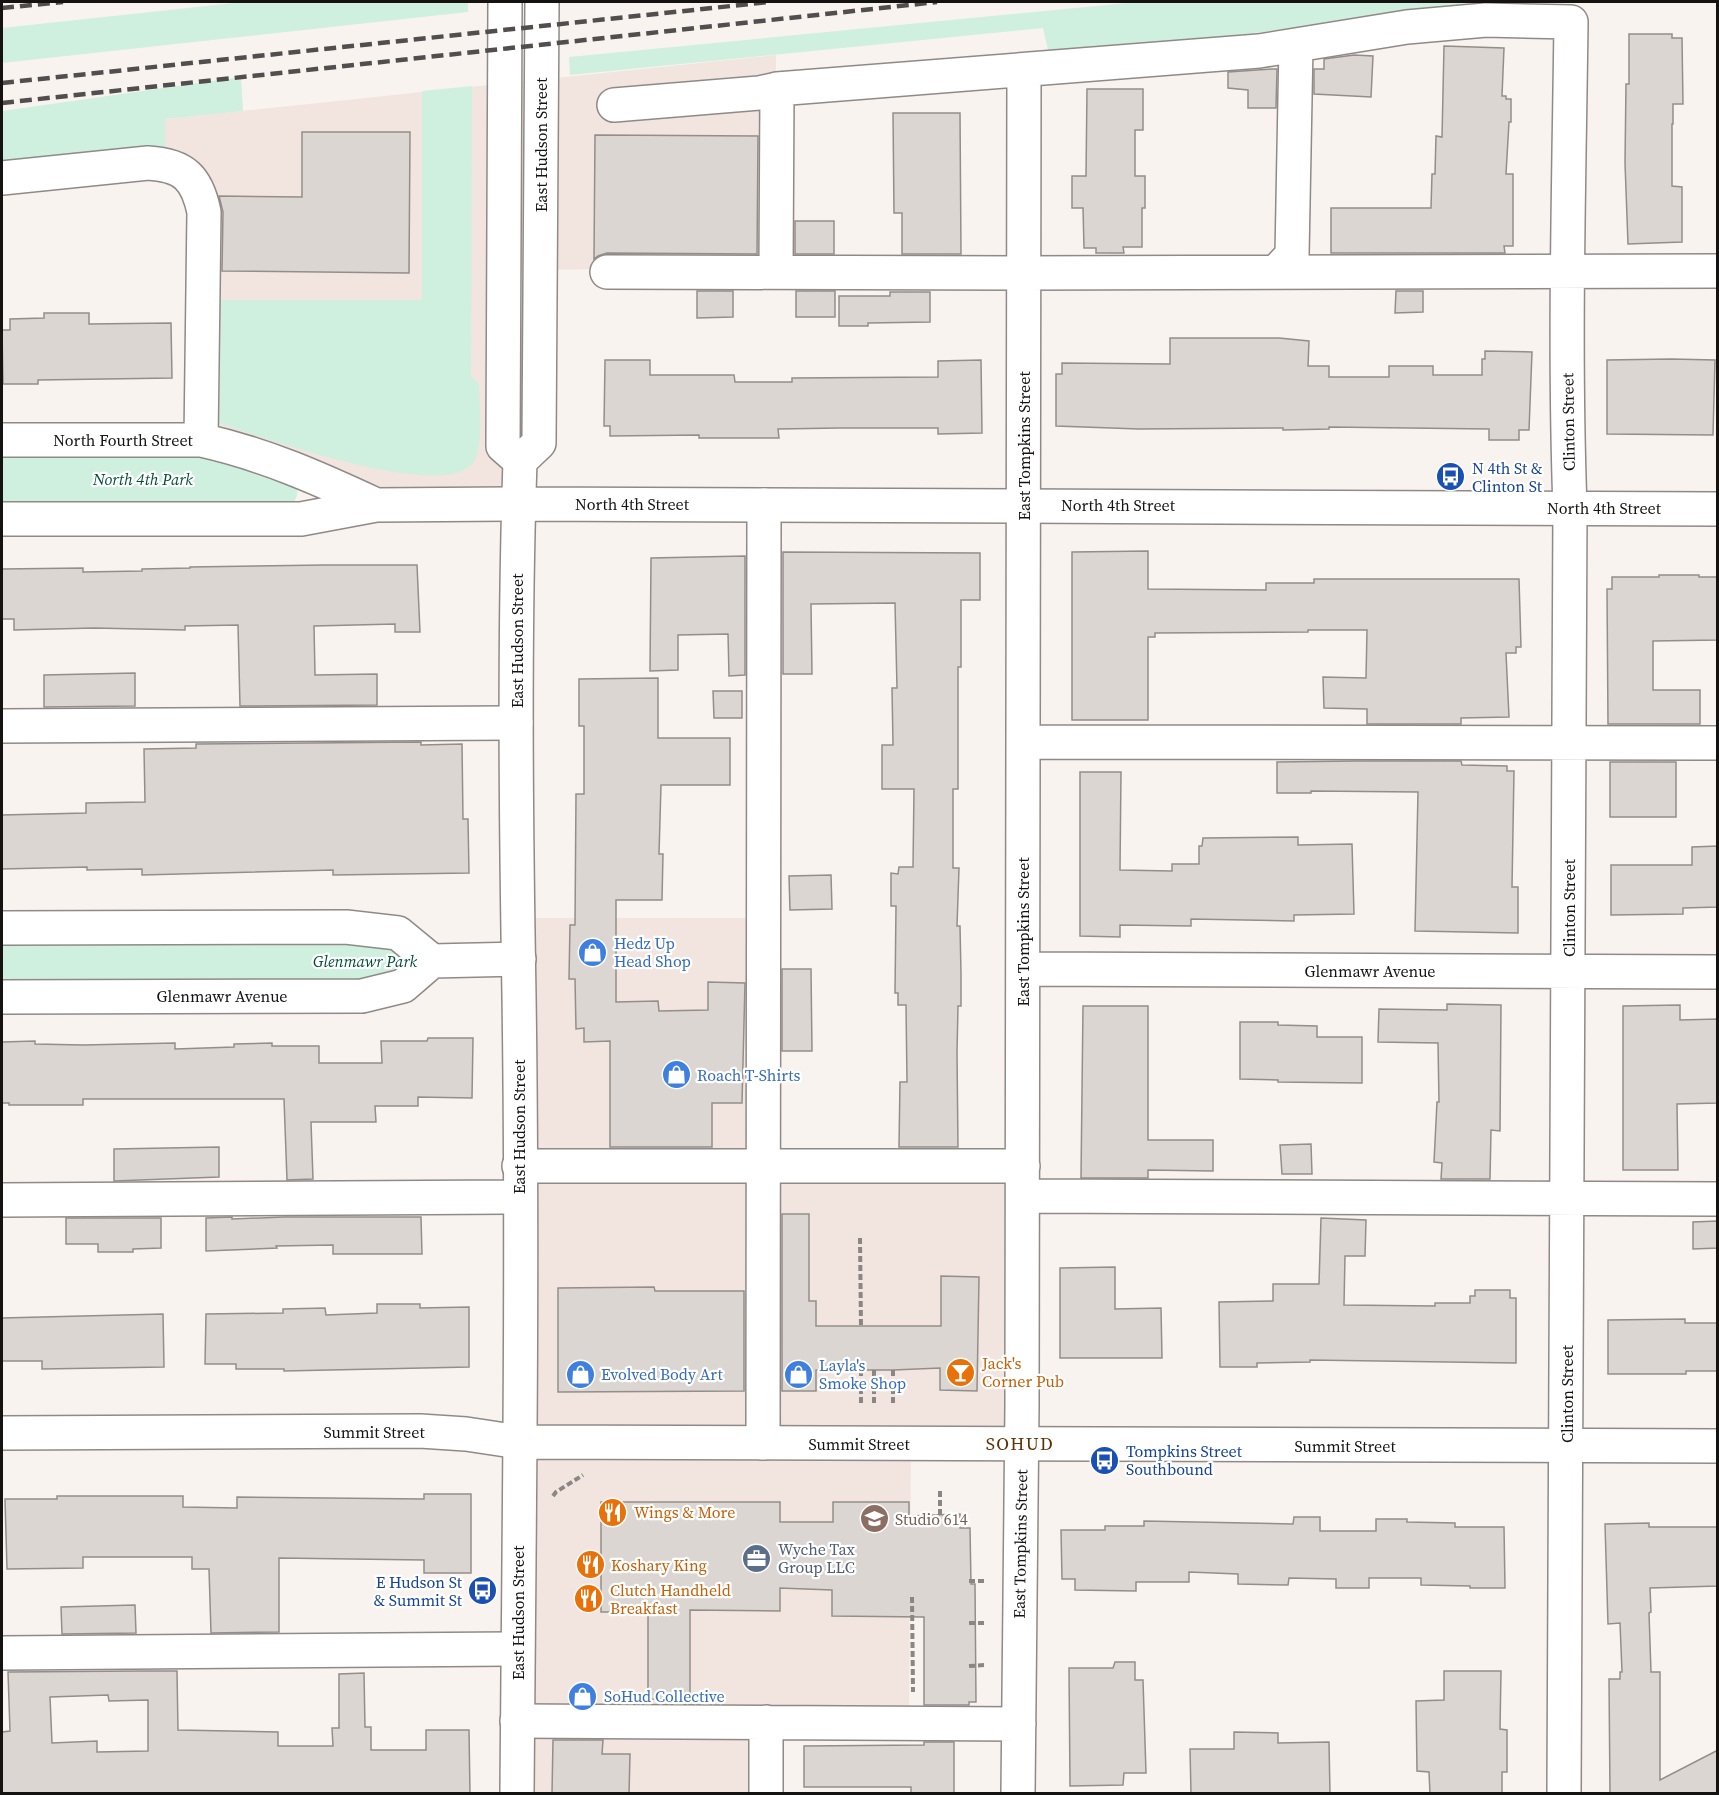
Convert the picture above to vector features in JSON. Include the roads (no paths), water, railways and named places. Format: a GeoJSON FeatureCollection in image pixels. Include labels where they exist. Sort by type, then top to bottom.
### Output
{"type":"FeatureCollection","features":[{"type":"Feature","properties":{"kind":"street"},"geometry":{"type":"LineString","coordinates":[[505,2],[503,446],[520,461]]}},
{"type":"Feature","properties":{"kind":"street","name":"East Hudson Street"},"geometry":{"type":"LineString","coordinates":[[517,1794],[519,960],[516,723],[518,504],[520,461],[539,443],[542,2]]}},
{"type":"Feature","properties":{"kind":"street","name":"Clinton Street"},"geometry":{"type":"LineString","coordinates":[[1296,45],[1407,27],[1475,21],[1571,22],[1567,270],[1567,416],[1570,508],[1564,1794]]}},
{"type":"Feature","properties":{"kind":"street"},"geometry":{"type":"LineString","coordinates":[[614,105],[759,93],[777,89],[1259,51],[1296,45],[1292,255],[1276,272]]}},
{"type":"Feature","properties":{"kind":"street","name":"East Tompkins Street"},"geometry":{"type":"LineString","coordinates":[[1018,1794],[1023,1181],[1024,71]]}},
{"type":"Feature","properties":{"kind":"street"},"geometry":{"type":"LineString","coordinates":[[776,272],[777,89]]}},
{"type":"Feature","properties":{"kind":"street"},"geometry":{"type":"LineString","coordinates":[[2,178],[148,163],[165,164],[180,170],[192,180],[200,194],[204,212],[201,440]]}},
{"type":"Feature","properties":{"kind":"street"},"geometry":{"type":"LineString","coordinates":[[607,272],[1718,271]]}},
{"type":"Feature","properties":{"kind":"street","name":"North Fourth Street"},"geometry":{"type":"LineString","coordinates":[[2,440],[201,440],[289,465],[376,505]]}},
{"type":"Feature","properties":{"kind":"street","name":"North Fourth Street"},"geometry":{"type":"LineString","coordinates":[[2,519],[301,519],[376,505],[518,504]]}},
{"type":"Feature","properties":{"kind":"street","name":"North 4th Street"},"geometry":{"type":"LineString","coordinates":[[518,504],[1718,509]]}},
{"type":"Feature","properties":{"kind":"street"},"geometry":{"type":"LineString","coordinates":[[763,1443],[764,505]]}},
{"type":"Feature","properties":{"kind":"street"},"geometry":{"type":"LineString","coordinates":[[2,726],[516,723]]}},
{"type":"Feature","properties":{"kind":"street"},"geometry":{"type":"LineString","coordinates":[[1023,742],[1718,743]]}},
{"type":"Feature","properties":{"kind":"street"},"geometry":{"type":"LineString","coordinates":[[2,928],[346,927],[398,933],[432,961],[519,960]]}},
{"type":"Feature","properties":{"kind":"street","name":"Glenmawr Avenue"},"geometry":{"type":"LineString","coordinates":[[2,997],[362,996],[403,986],[432,961]]}},
{"type":"Feature","properties":{"kind":"street","name":"Glenmawr Avenue"},"geometry":{"type":"LineString","coordinates":[[1023,969],[1718,972]]}},
{"type":"Feature","properties":{"kind":"street"},"geometry":{"type":"LineString","coordinates":[[2,1200],[519,1181],[763,1166],[1023,1181],[1568,1198],[1718,1199]]}},
{"type":"Feature","properties":{"kind":"street","name":"Summit Street"},"geometry":{"type":"LineString","coordinates":[[2,1432],[420,1431],[466,1434],[519,1442],[1718,1446]]}},
{"type":"Feature","properties":{"kind":"street"},"geometry":{"type":"LineString","coordinates":[[2,1653],[518,1649]]}},
{"type":"Feature","properties":{"kind":"street"},"geometry":{"type":"LineString","coordinates":[[517,1721],[1018,1724]]}},
{"type":"Feature","properties":{"kind":"street"},"geometry":{"type":"LineString","coordinates":[[766,1722],[766,1794]]}},
{"type":"Feature","properties":{"kind":"railway"},"geometry":{"type":"LineString","coordinates":[[2,8],[63,2]]}},
{"type":"Feature","properties":{"kind":"railway"},"geometry":{"type":"LineString","coordinates":[[2,83],[769,2]]}},
{"type":"Feature","properties":{"kind":"railway"},"geometry":{"type":"LineString","coordinates":[[2,103],[937,2]]}},
{"type":"Feature","properties":{"kind":"place","name":"N 4th St & Clinton St"},"geometry":{"type":"Point","coordinates":[1451,477]}},
{"type":"Feature","properties":{"kind":"place","name":"Hedz Up Head Shop"},"geometry":{"type":"Point","coordinates":[593,952]}},
{"type":"Feature","properties":{"kind":"place","name":"Roach T-Shirts"},"geometry":{"type":"Point","coordinates":[676,1075]}},
{"type":"Feature","properties":{"kind":"place","name":"Jack's Corner Pub"},"geometry":{"type":"Point","coordinates":[961,1372]}},
{"type":"Feature","properties":{"kind":"place","name":"Evolved Body Art"},"geometry":{"type":"Point","coordinates":[580,1374]}},
{"type":"Feature","properties":{"kind":"place","name":"Layla's Smoke Shop"},"geometry":{"type":"Point","coordinates":[798,1374]}},
{"type":"Feature","properties":{"kind":"place","name":"Tompkins Street Southbound"},"geometry":{"type":"Point","coordinates":[1105,1460]}},
{"type":"Feature","properties":{"kind":"place","name":"Wings & More"},"geometry":{"type":"Point","coordinates":[613,1512]}},
{"type":"Feature","properties":{"kind":"place","name":"Studio 614"},"geometry":{"type":"Point","coordinates":[874,1519]}},
{"type":"Feature","properties":{"kind":"place","name":"Wyche Tax Group LLC"},"geometry":{"type":"Point","coordinates":[757,1558]}},
{"type":"Feature","properties":{"kind":"place","name":"Koshary King"},"geometry":{"type":"Point","coordinates":[590,1565]}},
{"type":"Feature","properties":{"kind":"place","name":"E Hudson St & Summit St"},"geometry":{"type":"Point","coordinates":[483,1591]}},
{"type":"Feature","properties":{"kind":"place","name":"Clutch Handheld Breakfast"},"geometry":{"type":"Point","coordinates":[589,1599]}},
{"type":"Feature","properties":{"kind":"place","name":"SoHud Collective"},"geometry":{"type":"Point","coordinates":[583,1696]}},
{"type":"Feature","properties":{"kind":"district","name":"SOHUD"},"geometry":{"type":"Point","coordinates":[1020,1443]}},
{"type":"Feature","properties":{"kind":"park label","name":"North 4th Park"},"geometry":{"type":"Point","coordinates":[143,479]}},
{"type":"Feature","properties":{"kind":"park label","name":"Glenmawr Park"},"geometry":{"type":"Point","coordinates":[365,961]}}]}
